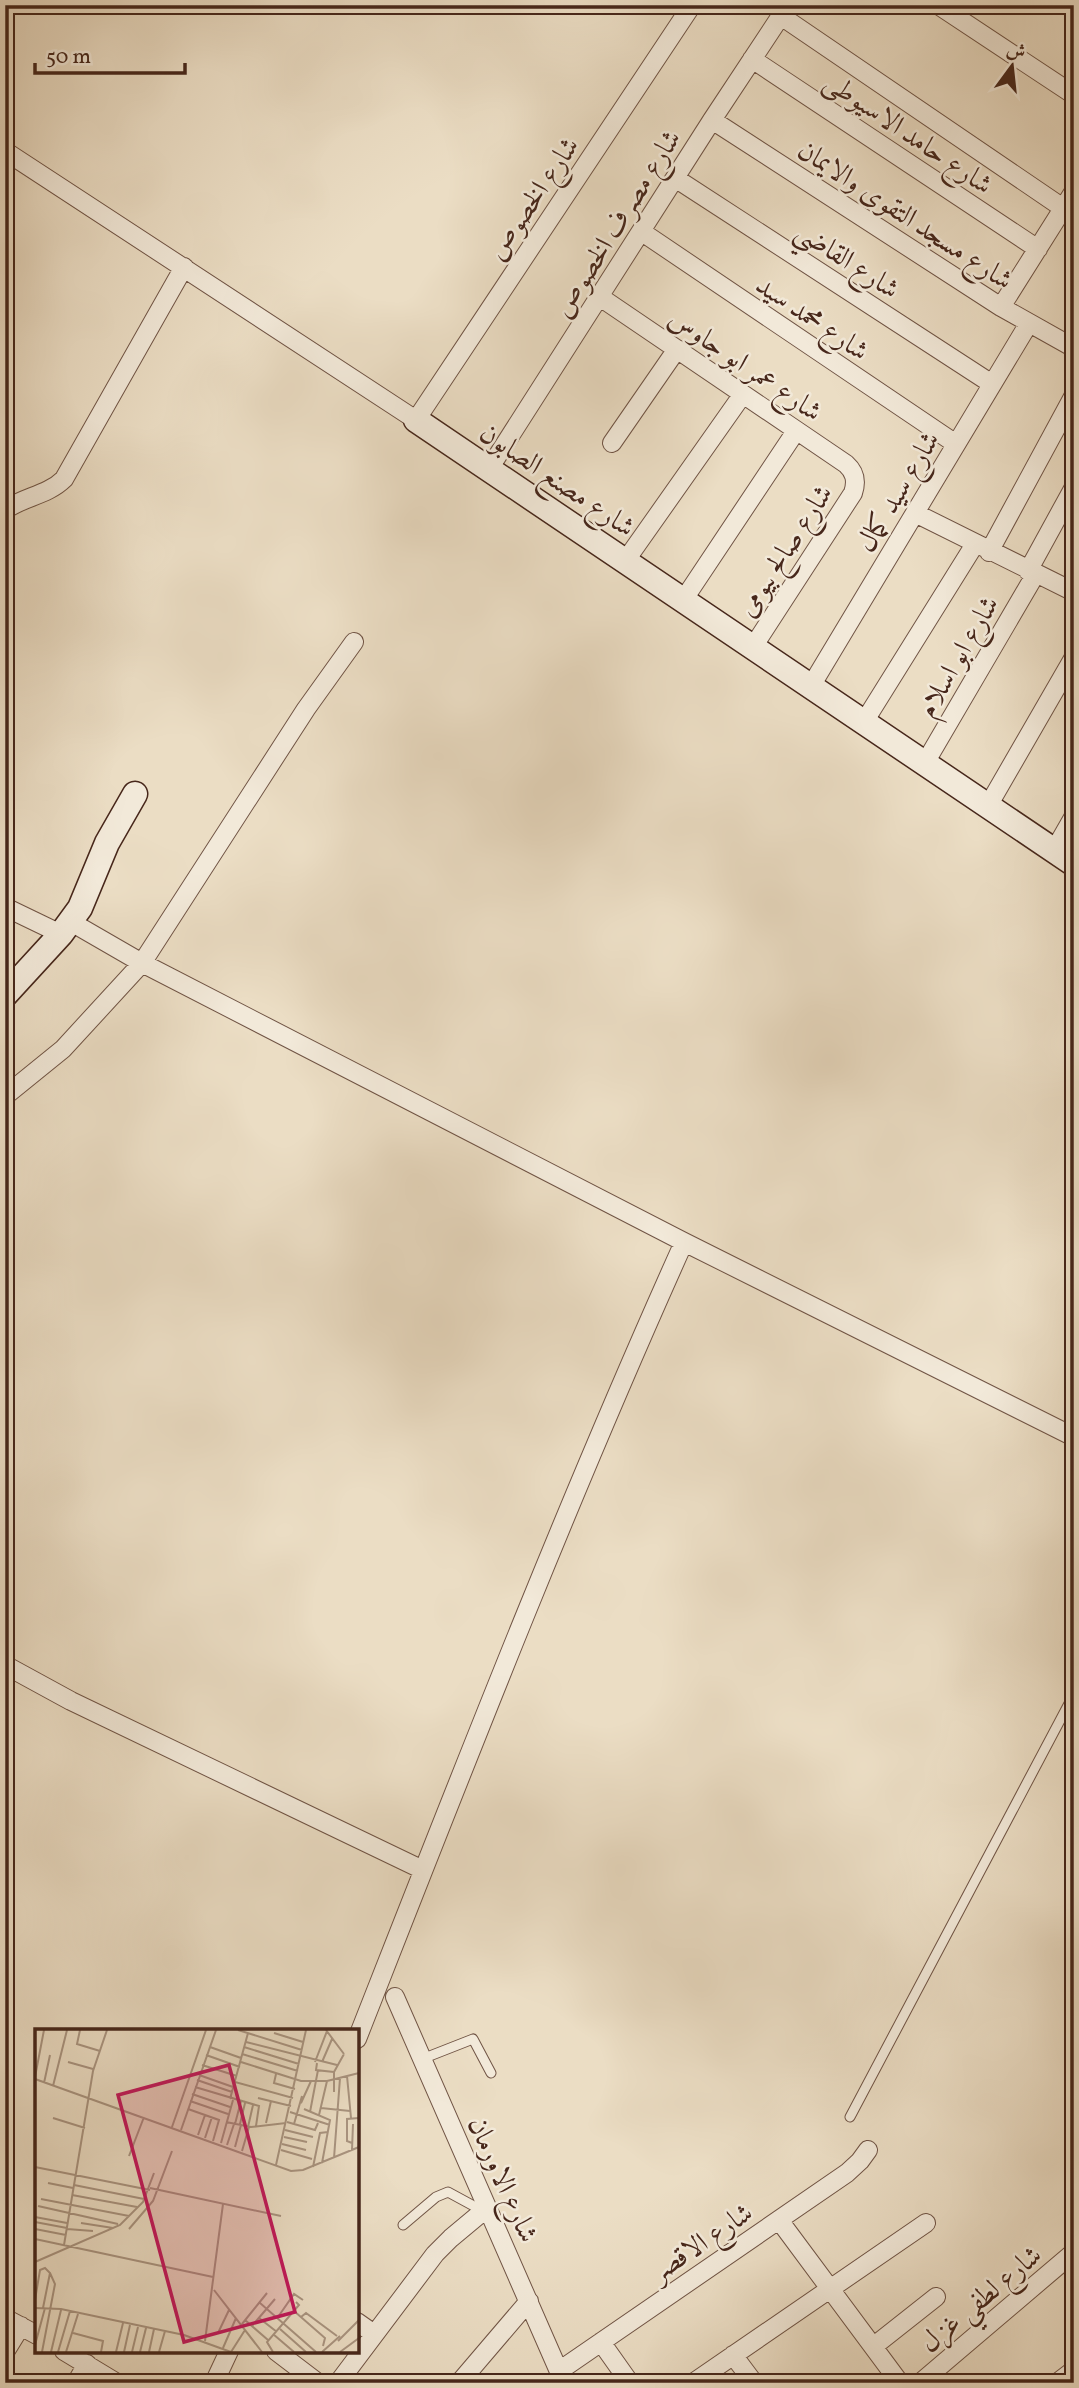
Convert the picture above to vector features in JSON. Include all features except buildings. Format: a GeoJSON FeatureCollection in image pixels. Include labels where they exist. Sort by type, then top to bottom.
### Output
{"type":"FeatureCollection","features":[{"type":"Feature","properties":{"kind":"street","name":"شارع الخصوص"},"geometry":{"type":"LineString","coordinates":[[421,423],[692,5]]}},
{"type":"Feature","properties":{"kind":"street"},"geometry":{"type":"LineString","coordinates":[[938,5],[1074,94]]}},
{"type":"Feature","properties":{"kind":"street"},"geometry":{"type":"LineString","coordinates":[[785,11],[1063,208]]}},
{"type":"Feature","properties":{"kind":"street","name":"شارع مصرف الخصوص"},"geometry":{"type":"LineString","coordinates":[[482,464],[600,297],[785,11]]}},
{"type":"Feature","properties":{"kind":"street","name":"شارع حامد الاسيوطى"},"geometry":{"type":"LineString","coordinates":[[752,59],[1038,249]]}},
{"type":"Feature","properties":{"kind":"street","name":"شارع مسجد التقوى والايمان"},"geometry":{"type":"LineString","coordinates":[[712,120],[1001,307],[1074,348]]}},
{"type":"Feature","properties":{"kind":"street","name":"شارع مصنع الصابون"},"geometry":{"type":"LineString","coordinates":[[5,151],[421,423],[1064,858]]}},
{"type":"Feature","properties":{"kind":"street","name":"شارع القاضي"},"geometry":{"type":"LineString","coordinates":[[675,178],[992,384]]}},
{"type":"Feature","properties":{"kind":"street"},"geometry":{"type":"LineString","coordinates":[[1001,307],[1074,191]]}},
{"type":"Feature","properties":{"kind":"street","name":"شارع محمد سيد"},"geometry":{"type":"LineString","coordinates":[[642,232],[956,444]]}},
{"type":"Feature","properties":{"kind":"street"},"geometry":{"type":"LineString","coordinates":[[5,510],[17,502],[56,487],[64,479],[184,268]]}},
{"type":"Feature","properties":{"kind":"street","name":"شارع عمر ابو جاوس"},"geometry":{"type":"LineString","coordinates":[[600,297],[846,464],[855,480]]}},
{"type":"Feature","properties":{"kind":"street","name":"شارع سيد كمال"},"geometry":{"type":"LineString","coordinates":[[811,686],[1029,323]]}},
{"type":"Feature","properties":{"kind":"street"},"geometry":{"type":"LineString","coordinates":[[612,443],[677,349]]}},
{"type":"Feature","properties":{"kind":"street"},"geometry":{"type":"LineString","coordinates":[[626,561],[743,394]]}},
{"type":"Feature","properties":{"kind":"street"},"geometry":{"type":"LineString","coordinates":[[864,722],[982,548],[1074,395]]}},
{"type":"Feature","properties":{"kind":"street"},"geometry":{"type":"LineString","coordinates":[[684,599],[796,431]]}},
{"type":"Feature","properties":{"kind":"street","name":"شارع صالح بيومى"},"geometry":{"type":"LineString","coordinates":[[753,647],[853,493],[855,480]]}},
{"type":"Feature","properties":{"kind":"street","name":"شارع ابو اسلام"},"geometry":{"type":"LineString","coordinates":[[925,763],[1031,573],[1074,487]]}},
{"type":"Feature","properties":{"kind":"street"},"geometry":{"type":"LineString","coordinates":[[915,513],[1031,573],[1074,592]]}},
{"type":"Feature","properties":{"kind":"street"},"geometry":{"type":"LineString","coordinates":[[5,1096],[63,1049],[136,960],[306,709],[355,642]]}},
{"type":"Feature","properties":{"kind":"street"},"geometry":{"type":"LineString","coordinates":[[988,806],[1074,657]]}},
{"type":"Feature","properties":{"kind":"street"},"geometry":{"type":"LineString","coordinates":[[5,995],[66,928],[87,894],[112,835],[135,794]]}},
{"type":"Feature","properties":{"kind":"street"},"geometry":{"type":"LineString","coordinates":[[1064,858],[1074,816]]}},
{"type":"Feature","properties":{"kind":"street"},"geometry":{"type":"LineString","coordinates":[[5,907],[96,937],[684,1242],[1074,1437]]}},
{"type":"Feature","properties":{"kind":"street"},"geometry":{"type":"LineString","coordinates":[[359,2034],[616,1394],[684,1242]]}},
{"type":"Feature","properties":{"kind":"street"},"geometry":{"type":"LineString","coordinates":[[5,1665],[83,1707],[423,1870]]}},
{"type":"Feature","properties":{"kind":"street","name":"شارع الاورمان"},"geometry":{"type":"LineString","coordinates":[[395,1997],[561,2377]]}},
{"type":"Feature","properties":{"kind":"street","name":"شارع الاقصر"},"geometry":{"type":"LineString","coordinates":[[561,2377],[601,2342],[847,2172],[868,2150]]}},
{"type":"Feature","properties":{"kind":"street"},"geometry":{"type":"LineString","coordinates":[[338,2383],[435,2254],[486,2210]]}},
{"type":"Feature","properties":{"kind":"street"},"geometry":{"type":"LineString","coordinates":[[779,2220],[900,2383]]}},
{"type":"Feature","properties":{"kind":"street"},"geometry":{"type":"LineString","coordinates":[[693,2383],[926,2223]]}},
{"type":"Feature","properties":{"kind":"street","name":"شارع لطفي غزل"},"geometry":{"type":"LineString","coordinates":[[920,2383],[1074,2252]]}},
{"type":"Feature","properties":{"kind":"street"},"geometry":{"type":"LineString","coordinates":[[874,2346],[936,2297]]}},
{"type":"Feature","properties":{"kind":"street"},"geometry":{"type":"LineString","coordinates":[[459,2383],[529,2301]]}},
{"type":"Feature","properties":{"kind":"street"},"geometry":{"type":"LineString","coordinates":[[359,2323],[374,2334]]}},
{"type":"Feature","properties":{"kind":"street"},"geometry":{"type":"LineString","coordinates":[[5,2352],[21,2327]]}},
{"type":"Feature","properties":{"kind":"street"},"geometry":{"type":"LineString","coordinates":[[601,2342],[630,2383]]}},
{"type":"Feature","properties":{"kind":"street"},"geometry":{"type":"LineString","coordinates":[[68,2353],[117,2383]]}},
{"type":"Feature","properties":{"kind":"street"},"geometry":{"type":"LineString","coordinates":[[214,2383],[228,2353]]}},
{"type":"Feature","properties":{"kind":"street"},"geometry":{"type":"LineString","coordinates":[[279,2353],[318,2383]]}},
{"type":"Feature","properties":{"kind":"street"},"geometry":{"type":"LineString","coordinates":[[733,2356],[754,2383]]}},
{"type":"Feature","properties":{"kind":"street"},"geometry":{"type":"LineString","coordinates":[[76,2383],[87,2364]]}},
{"type":"Feature","properties":{"kind":"lane"},"geometry":{"type":"LineString","coordinates":[[850,2117],[1074,1694]]}},
{"type":"Feature","properties":{"kind":"lane"},"geometry":{"type":"LineString","coordinates":[[422,2059],[473,2039],[491,2073]]}},
{"type":"Feature","properties":{"kind":"lane"},"geometry":{"type":"LineString","coordinates":[[403,2225],[436,2197],[448,2192],[486,2210]]}}]}
